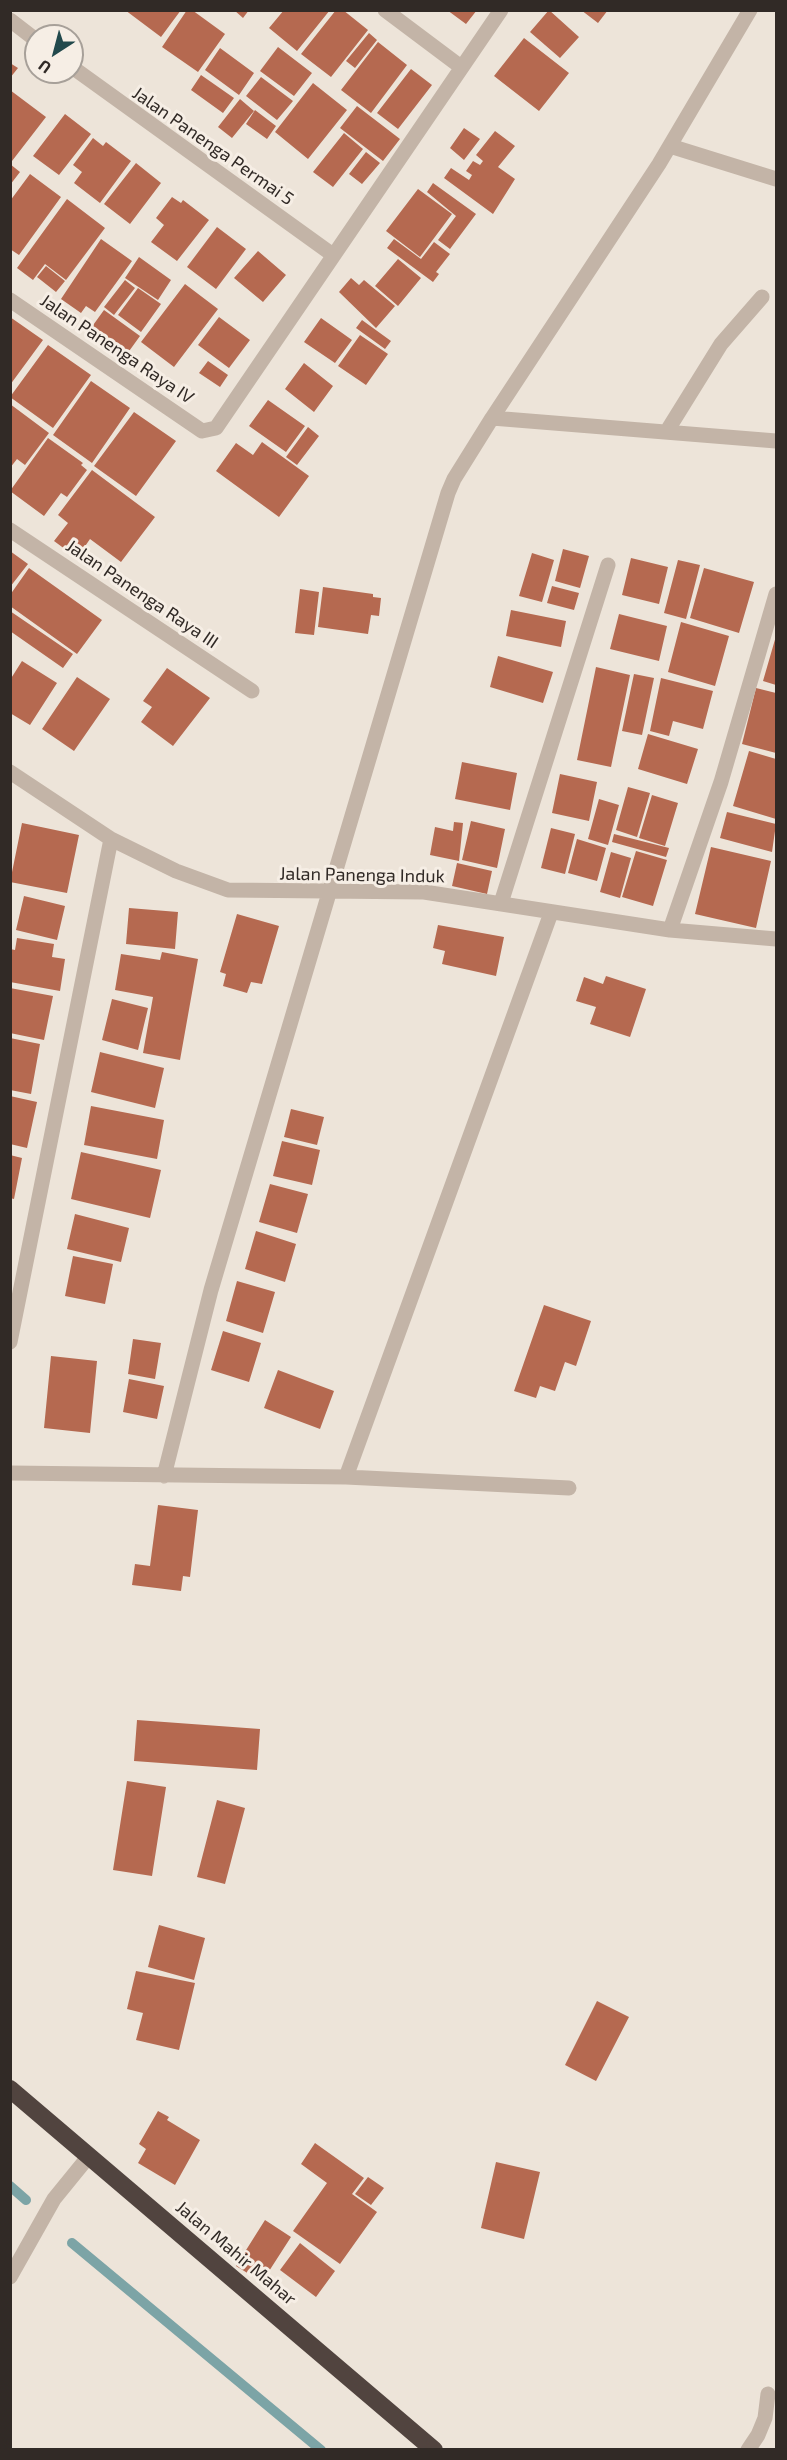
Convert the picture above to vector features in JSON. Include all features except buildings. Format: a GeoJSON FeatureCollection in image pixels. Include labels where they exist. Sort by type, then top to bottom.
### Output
{"type":"FeatureCollection","features":[{"type":"Feature","properties":{"kind":"highway","name":"Jalan Mahir Mahar"},"geometry":{"type":"LineString","coordinates":[[10,2089],[434,2450]]}},
{"type":"Feature","properties":{"kind":"street"},"geometry":{"type":"LineString","coordinates":[[385,10],[461,67]]}},
{"type":"Feature","properties":{"kind":"street"},"geometry":{"type":"LineString","coordinates":[[333,255],[501,10]]}},
{"type":"Feature","properties":{"kind":"street"},"geometry":{"type":"LineString","coordinates":[[164,1476],[211,1290],[448,493],[454,479],[492,418],[670,146],[750,10]]}},
{"type":"Feature","properties":{"kind":"street"},"geometry":{"type":"LineString","coordinates":[[10,20],[24,31]]}},
{"type":"Feature","properties":{"kind":"street","name":"Jalan Panenga Permai 5"},"geometry":{"type":"LineString","coordinates":[[84,76],[333,255]]}},
{"type":"Feature","properties":{"kind":"street"},"geometry":{"type":"LineString","coordinates":[[670,146],[777,179]]}},
{"type":"Feature","properties":{"kind":"street","name":"Jalan Panenga Raya IV"},"geometry":{"type":"LineString","coordinates":[[10,300],[202,431],[216,428],[333,255]]}},
{"type":"Feature","properties":{"kind":"street"},"geometry":{"type":"LineString","coordinates":[[667,431],[721,344],[762,297]]}},
{"type":"Feature","properties":{"kind":"street"},"geometry":{"type":"LineString","coordinates":[[492,418],[777,441]]}},
{"type":"Feature","properties":{"kind":"street","name":"Jalan Panenga Raya III"},"geometry":{"type":"LineString","coordinates":[[10,530],[252,691]]}},
{"type":"Feature","properties":{"kind":"street"},"geometry":{"type":"LineString","coordinates":[[501,903],[608,565]]}},
{"type":"Feature","properties":{"kind":"street"},"geometry":{"type":"LineString","coordinates":[[670,930],[721,782],[777,594]]}},
{"type":"Feature","properties":{"kind":"street","name":"Jalan Panenga Induk"},"geometry":{"type":"LineString","coordinates":[[10,772],[111,839],[177,871],[228,890],[424,892],[670,930],[777,939]]}},
{"type":"Feature","properties":{"kind":"street"},"geometry":{"type":"LineString","coordinates":[[10,1342],[111,839]]}},
{"type":"Feature","properties":{"kind":"street"},"geometry":{"type":"LineString","coordinates":[[346,1477],[551,913]]}},
{"type":"Feature","properties":{"kind":"street"},"geometry":{"type":"LineString","coordinates":[[10,1473],[346,1477],[569,1488]]}},
{"type":"Feature","properties":{"kind":"street"},"geometry":{"type":"LineString","coordinates":[[10,2277],[54,2199],[89,2156]]}},
{"type":"Feature","properties":{"kind":"street"},"geometry":{"type":"LineString","coordinates":[[748,2450],[759,2435],[765,2418],[768,2394]]}},
{"type":"Feature","properties":{"kind":"waterway"},"geometry":{"type":"LineString","coordinates":[[10,2186],[26,2200]]}},
{"type":"Feature","properties":{"kind":"waterway"},"geometry":{"type":"LineString","coordinates":[[72,2243],[321,2450]]}}]}
